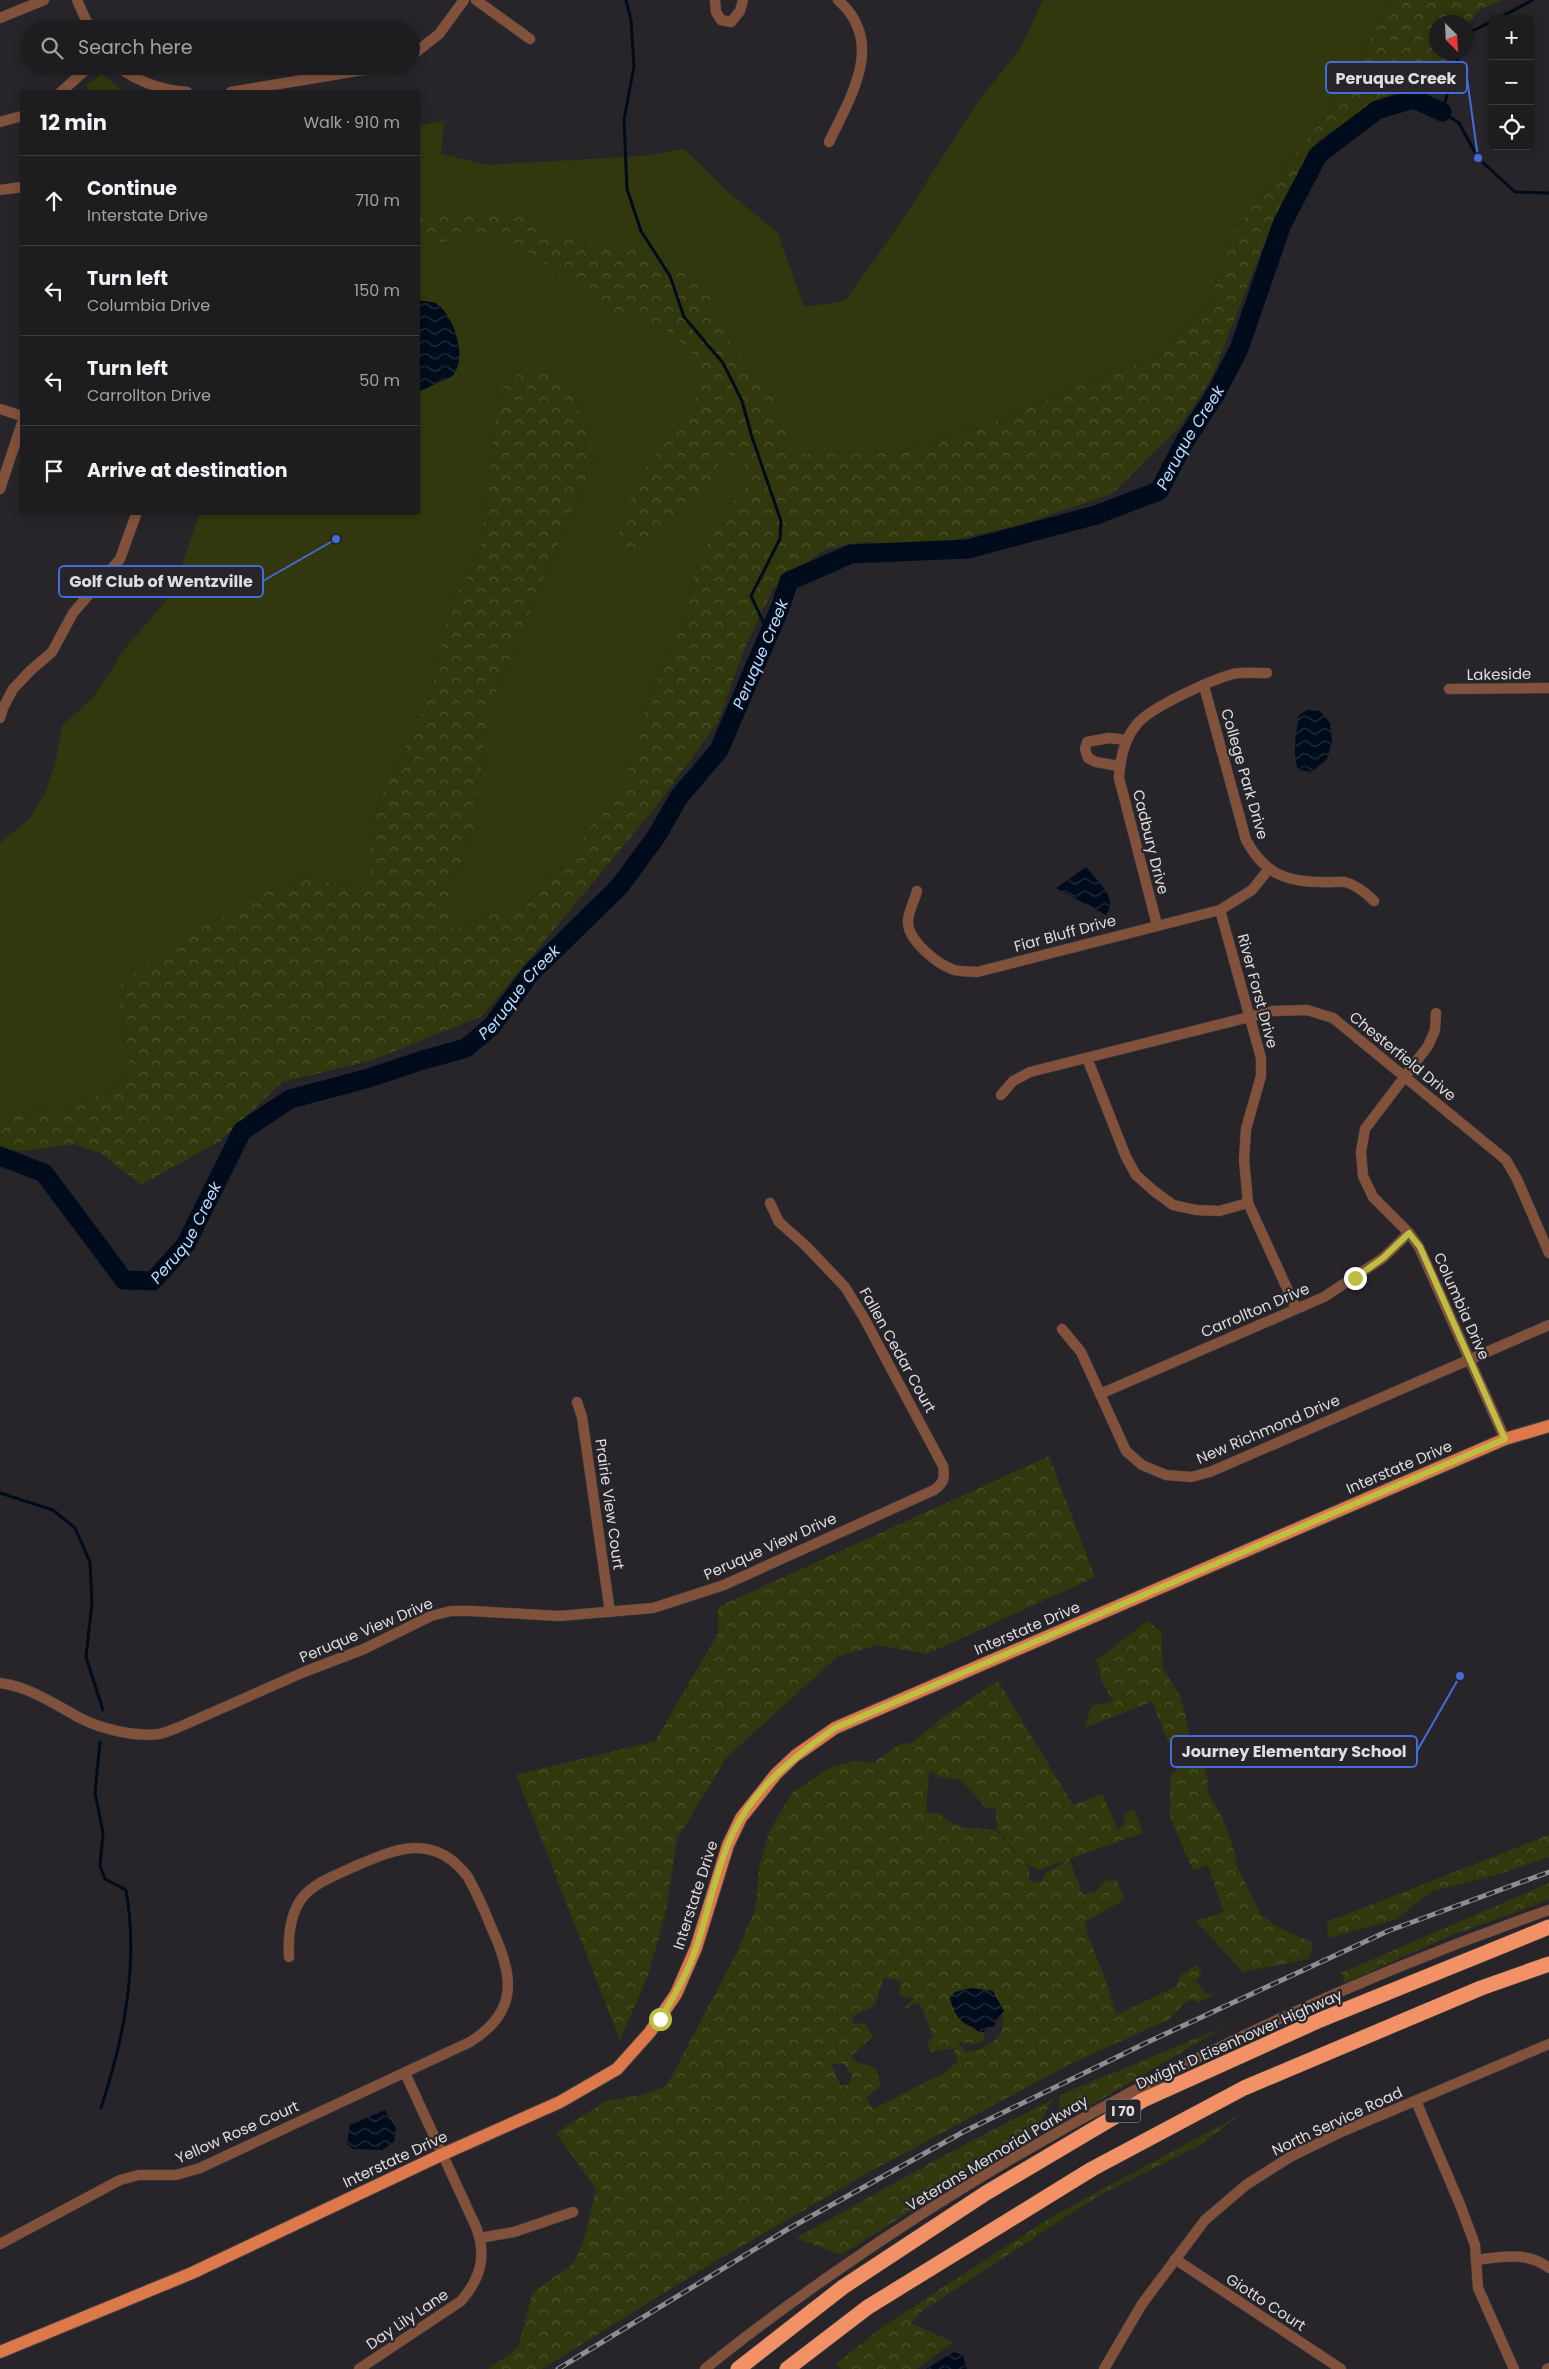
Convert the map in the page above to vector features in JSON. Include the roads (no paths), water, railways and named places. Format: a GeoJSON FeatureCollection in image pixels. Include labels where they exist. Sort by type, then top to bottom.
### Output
{"type":"FeatureCollection","features":[{"type":"Feature","properties":{"kind":"highway","name":"Dwight D Eisenhower Highway"},"geometry":{"type":"LineString","coordinates":[[738,2369],[850,2282],[986,2193],[1143,2100],[1320,2020],[1549,1927]]}},
{"type":"Feature","properties":{"kind":"highway","name":"I 70"},"geometry":{"type":"LineString","coordinates":[[787,2369],[876,2302],[1092,2169],[1236,2092],[1480,1988],[1549,1964]]}},
{"type":"Feature","properties":{"kind":"main road","name":"Interstate Drive"},"geometry":{"type":"LineString","coordinates":[[0,2352],[192,2274],[441,2155],[560,2102],[618,2068],[660,2019],[679,1986],[696,1948],[728,1845],[741,1818],[759,1794],[789,1762],[835,1728],[1505,1439],[1549,1426]]}},
{"type":"Feature","properties":{"kind":"street"},"geometry":{"type":"LineString","coordinates":[[0,18],[44,0]]}},
{"type":"Feature","properties":{"kind":"street"},"geometry":{"type":"LineString","coordinates":[[77,0],[86,20]]}},
{"type":"Feature","properties":{"kind":"street"},"geometry":{"type":"LineString","coordinates":[[420,49],[438,34],[464,0]]}},
{"type":"Feature","properties":{"kind":"street"},"geometry":{"type":"LineString","coordinates":[[476,0],[530,39]]}},
{"type":"Feature","properties":{"kind":"street"},"geometry":{"type":"LineString","coordinates":[[715,0],[716,12],[721,20],[731,22],[740,11],[743,0]]}},
{"type":"Feature","properties":{"kind":"street"},"geometry":{"type":"LineString","coordinates":[[829,142],[852,95],[863,60],[861,32],[850,5],[838,0]]}},
{"type":"Feature","properties":{"kind":"street"},"geometry":{"type":"LineString","coordinates":[[63,90],[80,75]]}},
{"type":"Feature","properties":{"kind":"street"},"geometry":{"type":"LineString","coordinates":[[130,75],[169,90]]}},
{"type":"Feature","properties":{"kind":"street"},"geometry":{"type":"LineString","coordinates":[[243,90],[333,75]]}},
{"type":"Feature","properties":{"kind":"street"},"geometry":{"type":"LineString","coordinates":[[0,122],[20,117]]}},
{"type":"Feature","properties":{"kind":"street"},"geometry":{"type":"LineString","coordinates":[[0,190],[20,187]]}},
{"type":"Feature","properties":{"kind":"street"},"geometry":{"type":"LineString","coordinates":[[0,409],[20,415]]}},
{"type":"Feature","properties":{"kind":"street"},"geometry":{"type":"LineString","coordinates":[[0,489],[20,429]]}},
{"type":"Feature","properties":{"kind":"street"},"geometry":{"type":"LineString","coordinates":[[0,718],[2,708],[13,689],[52,652],[73,613],[120,559],[136,515]]}},
{"type":"Feature","properties":{"kind":"street","name":"Cadbury Drive"},"geometry":{"type":"LineString","coordinates":[[1157,925],[1119,778],[1120,758],[1127,740],[1137,724],[1154,710],[1204,686],[1233,674],[1267,673]]}},
{"type":"Feature","properties":{"kind":"street","name":"College Park Drive"},"geometry":{"type":"LineString","coordinates":[[1204,686],[1246,840],[1254,856],[1268,870],[1300,881],[1345,882],[1361,889],[1374,901]]}},
{"type":"Feature","properties":{"kind":"street","name":"Lakeside"},"geometry":{"type":"LineString","coordinates":[[1449,689],[1549,688]]}},
{"type":"Feature","properties":{"kind":"street"},"geometry":{"type":"LineString","coordinates":[[1120,766],[1096,762],[1088,758],[1085,750],[1087,742],[1109,738],[1127,740]]}},
{"type":"Feature","properties":{"kind":"street","name":"Fiar Bluff Drive"},"geometry":{"type":"LineString","coordinates":[[917,891],[908,922],[913,936],[923,949],[937,961],[955,970],[977,972],[1220,910],[1252,890],[1268,870]]}},
{"type":"Feature","properties":{"kind":"street","name":"River Forst Drive"},"geometry":{"type":"LineString","coordinates":[[1220,910],[1260,1058],[1261,1076],[1246,1129],[1244,1159],[1248,1203],[1296,1308]]}},
{"type":"Feature","properties":{"kind":"street","name":"Chesterfield Drive"},"geometry":{"type":"LineString","coordinates":[[1001,1095],[1013,1081],[1030,1072],[1249,1016],[1273,1011],[1307,1010],[1333,1018],[1506,1160],[1518,1179],[1549,1253]]}},
{"type":"Feature","properties":{"kind":"street","name":"Columbia Drive"},"geometry":{"type":"LineString","coordinates":[[1436,1013],[1435,1030],[1428,1046],[1365,1129],[1361,1152],[1364,1176],[1372,1197],[1409,1233],[1420,1247],[1505,1439]]}},
{"type":"Feature","properties":{"kind":"street"},"geometry":{"type":"LineString","coordinates":[[1088,1058],[1126,1157],[1136,1175],[1154,1192],[1173,1205],[1196,1210],[1219,1211],[1248,1203]]}},
{"type":"Feature","properties":{"kind":"street","name":"Fallen Cedar Court"},"geometry":{"type":"LineString","coordinates":[[770,1203],[779,1222],[806,1246],[845,1287],[925,1430],[942,1466],[945,1477]]}},
{"type":"Feature","properties":{"kind":"street","name":"Carrollton Drive"},"geometry":{"type":"LineString","coordinates":[[1100,1394],[1324,1297],[1383,1258],[1409,1233]]}},
{"type":"Feature","properties":{"kind":"street","name":"New Richmond Drive"},"geometry":{"type":"LineString","coordinates":[[1062,1330],[1081,1352],[1126,1451],[1142,1465],[1158,1472],[1166,1475],[1191,1477],[1210,1472],[1549,1325]]}},
{"type":"Feature","properties":{"kind":"street","name":"Prairie View Court"},"geometry":{"type":"LineString","coordinates":[[577,1402],[582,1417],[610,1612]]}},
{"type":"Feature","properties":{"kind":"street","name":"Peruque View Drive"},"geometry":{"type":"LineString","coordinates":[[0,1683],[23,1687],[80,1718],[106,1727],[135,1733],[159,1734],[177,1728],[304,1672],[364,1649],[431,1616],[461,1611],[559,1616],[653,1608],[724,1585],[934,1490],[942,1484],[945,1477]]}},
{"type":"Feature","properties":{"kind":"street","name":"Yellow Rose Court"},"geometry":{"type":"LineString","coordinates":[[0,2244],[120,2180],[139,2174],[176,2175],[186,2173],[482,2035],[497,2018],[506,1997],[509,1976],[505,1959],[475,1889],[461,1868],[442,1854],[430,1849],[410,1847],[388,1852],[322,1882],[310,1890],[297,1906],[291,1925],[289,1957]]}},
{"type":"Feature","properties":{"kind":"street","name":"Veterans Memorial Parkway"},"geometry":{"type":"LineString","coordinates":[[705,2369],[848,2263],[941,2201],[1050,2136],[1202,2054],[1270,2022],[1429,1955],[1549,1910]]}},
{"type":"Feature","properties":{"kind":"street","name":"North Service Road"},"geometry":{"type":"LineString","coordinates":[[1104,2369],[1142,2304],[1205,2220],[1246,2185],[1290,2157],[1339,2133],[1549,2044]]}},
{"type":"Feature","properties":{"kind":"street","name":"Day Lily Lane"},"geometry":{"type":"LineString","coordinates":[[360,2369],[461,2301],[471,2290],[478,2276],[483,2250],[480,2238],[404,2073]]}},
{"type":"Feature","properties":{"kind":"street"},"geometry":{"type":"LineString","coordinates":[[1416,2101],[1475,2245],[1478,2288],[1514,2369]]}},
{"type":"Feature","properties":{"kind":"street"},"geometry":{"type":"LineString","coordinates":[[480,2238],[521,2230],[573,2212]]}},
{"type":"Feature","properties":{"kind":"street"},"geometry":{"type":"LineString","coordinates":[[1476,2260],[1521,2256],[1540,2261],[1549,2268]]}},
{"type":"Feature","properties":{"kind":"street","name":"Giotto Court"},"geometry":{"type":"LineString","coordinates":[[1175,2259],[1340,2368]]}},
{"type":"Feature","properties":{"kind":"water"},"geometry":{"type":"Polygon","coordinates":[[[420,300],[435,303],[443,310],[449,318],[457,338],[459,358],[457,368],[453,375],[420,391],[420,300]]]}},
{"type":"Feature","properties":{"kind":"water"},"geometry":{"type":"Polygon","coordinates":[[[1307,710],[1320,711],[1330,723],[1332,742],[1327,759],[1312,772],[1298,770],[1295,756],[1299,715],[1307,710]]]}},
{"type":"Feature","properties":{"kind":"water"},"geometry":{"type":"Polygon","coordinates":[[[1086,867],[1109,896],[1109,909],[1106,915],[1056,888],[1086,867]]]}},
{"type":"Feature","properties":{"kind":"water"},"geometry":{"type":"Polygon","coordinates":[[[971,1988],[993,1991],[1004,2011],[996,2020],[994,2027],[987,2027],[984,2032],[978,2032],[961,2021],[955,2012],[950,1998],[955,1992],[971,1988]]]}},
{"type":"Feature","properties":{"kind":"water"},"geometry":{"type":"Polygon","coordinates":[[[385,2110],[396,2128],[394,2142],[382,2150],[353,2149],[347,2144],[350,2125],[385,2110]]]}},
{"type":"Feature","properties":{"kind":"water"},"geometry":{"type":"Polygon","coordinates":[[[954,2352],[963,2355],[967,2369],[926,2369],[954,2352]]]}},
{"type":"Feature","properties":{"kind":"waterway"},"geometry":{"type":"LineString","coordinates":[[626,0],[631,20],[634,66],[624,120],[627,189],[641,231],[670,276],[684,317],[723,363],[742,401],[752,437],[781,521],[780,539],[751,596],[769,634]]}},
{"type":"Feature","properties":{"kind":"waterway"},"geometry":{"type":"LineString","coordinates":[[1505,15],[1533,0]]}},
{"type":"Feature","properties":{"kind":"waterway"},"geometry":{"type":"LineString","coordinates":[[1474,30],[1489,23]]}},
{"type":"Feature","properties":{"kind":"waterway","name":"Peruque Creek"},"geometry":{"type":"LineString","coordinates":[[1458,60],[1442,112],[1459,123],[1478,158],[1515,192],[1549,193]]}},
{"type":"Feature","properties":{"kind":"waterway","name":"Peruque Creek"},"geometry":{"type":"LineString","coordinates":[[0,1156],[44,1173],[124,1280],[153,1281],[186,1244],[242,1131],[290,1099],[369,1078],[466,1048],[492,1026],[530,974],[619,887],[656,837],[679,797],[719,750],[780,608],[789,581],[851,554],[968,549],[1096,515],[1159,491],[1185,441],[1215,395],[1239,349],[1282,224],[1318,155],[1377,110],[1414,99],[1442,112]]}},
{"type":"Feature","properties":{"kind":"waterway"},"geometry":{"type":"LineString","coordinates":[[0,1493],[53,1510],[75,1528],[90,1562],[92,1603],[86,1657],[103,1710]]}},
{"type":"Feature","properties":{"kind":"waterway"},"geometry":{"type":"LineString","coordinates":[[100,1742],[95,1793],[103,1833],[100,1866],[105,1879],[126,1890],[131,1945],[130,1973],[122,2028],[101,2108]]}},
{"type":"Feature","properties":{"kind":"railway"},"geometry":{"type":"LineString","coordinates":[[558,2369],[788,2229],[965,2131],[1150,2041],[1388,1931],[1549,1872]]}},
{"type":"Feature","properties":{"kind":"place","name":"Peruque Creek"},"geometry":{"type":"Point","coordinates":[1478,158]}},
{"type":"Feature","properties":{"kind":"place","name":"Golf Club of Wentzville"},"geometry":{"type":"Point","coordinates":[336,539]}},
{"type":"Feature","properties":{"kind":"place","name":"Journey Elementary School"},"geometry":{"type":"Point","coordinates":[1460,1676]}}]}
